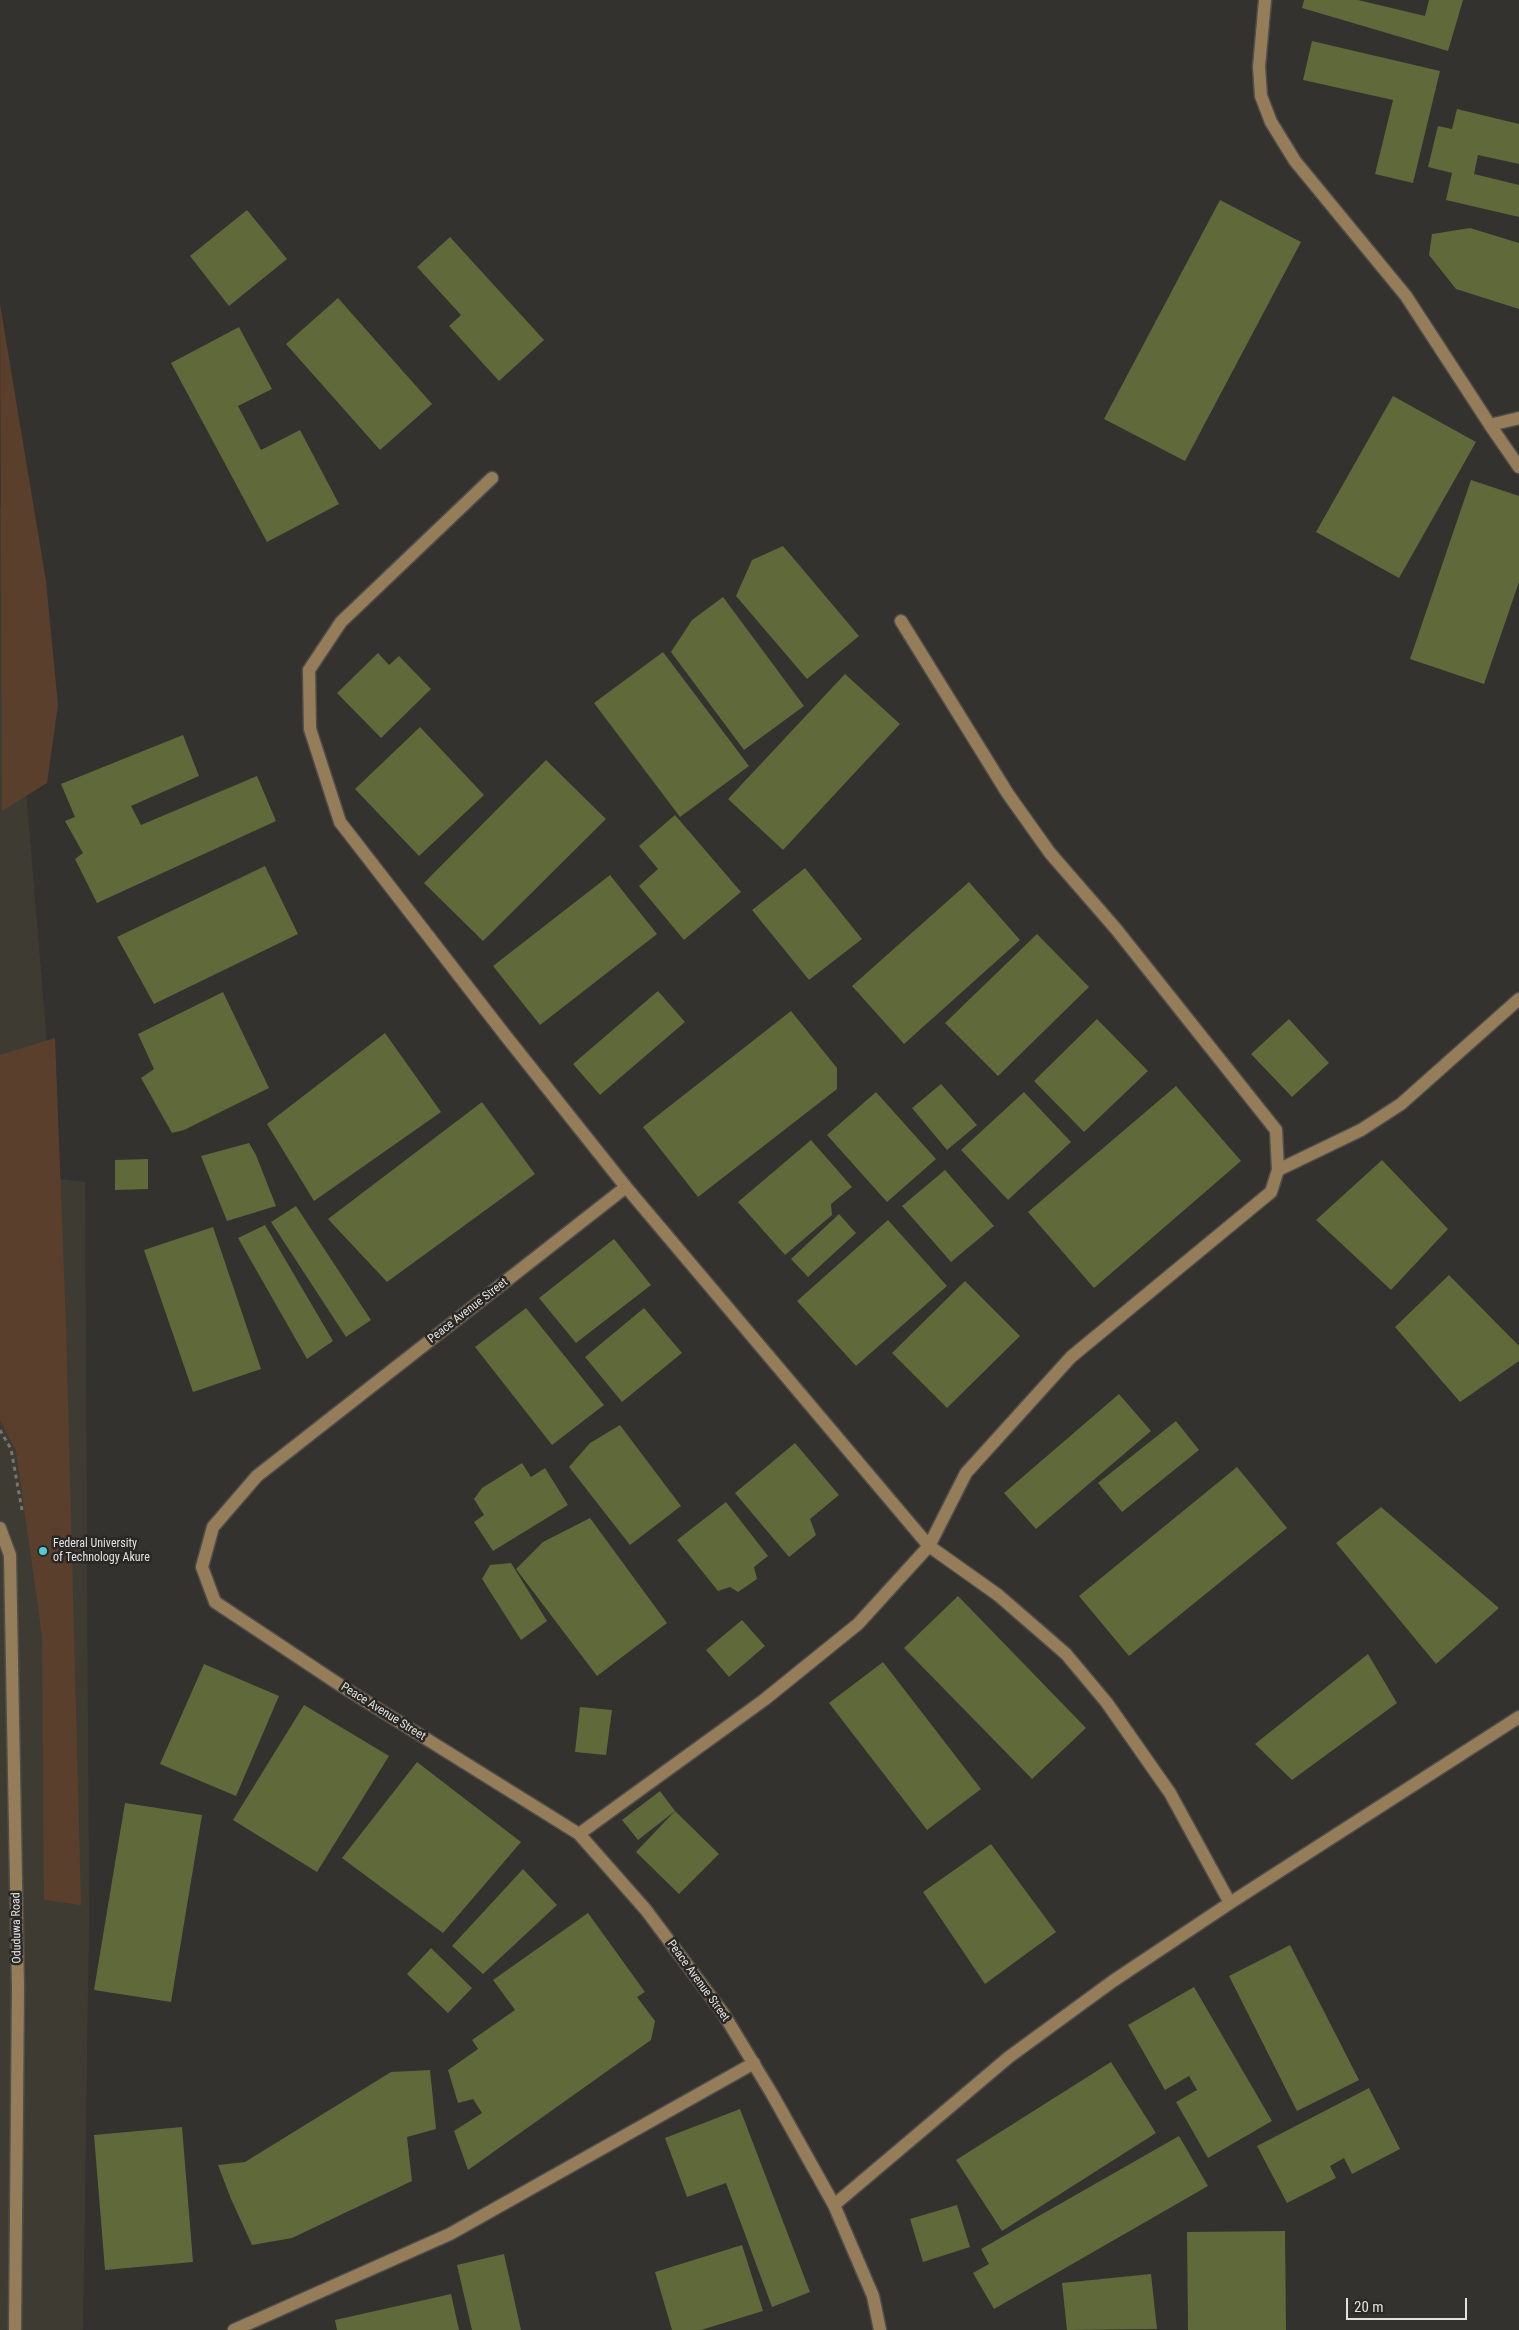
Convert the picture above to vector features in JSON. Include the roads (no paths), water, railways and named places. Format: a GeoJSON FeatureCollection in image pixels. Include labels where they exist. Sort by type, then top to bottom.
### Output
{"type":"FeatureCollection","features":[{"type":"Feature","properties":{"kind":"street"},"geometry":{"type":"LineString","coordinates":[[1265,0],[1259,67],[1261,96],[1271,122],[1295,161],[1406,296],[1519,467]]}},
{"type":"Feature","properties":{"kind":"street"},"geometry":{"type":"LineString","coordinates":[[1490,425],[1519,418]]}},
{"type":"Feature","properties":{"kind":"street"},"geometry":{"type":"LineString","coordinates":[[492,478],[341,622],[309,670],[310,730],[340,822],[626,1187],[929,1546],[998,1596],[1066,1654],[1107,1703],[1170,1793],[1230,1903]]}},
{"type":"Feature","properties":{"kind":"street"},"geometry":{"type":"LineString","coordinates":[[579,1834],[764,1700],[858,1624],[929,1546],[966,1473],[1071,1357],[1271,1192],[1278,1170],[1276,1130],[1116,929],[1050,853],[1008,794],[901,621]]}},
{"type":"Feature","properties":{"kind":"street"},"geometry":{"type":"LineString","coordinates":[[1278,1170],[1360,1130],[1401,1104],[1519,999]]}},
{"type":"Feature","properties":{"kind":"street","name":"Peace Avenue Street"},"geometry":{"type":"LineString","coordinates":[[626,1187],[257,1476],[212,1527],[202,1567],[214,1602],[343,1687],[579,1834],[646,1910],[723,2013],[754,2063],[834,2204],[873,2296],[880,2330]]}},
{"type":"Feature","properties":{"kind":"street","name":"Oduduwa Road"},"geometry":{"type":"LineString","coordinates":[[0,1528],[10,1554],[11,1584],[18,1989],[15,2330]]}},
{"type":"Feature","properties":{"kind":"street"},"geometry":{"type":"LineString","coordinates":[[834,2204],[1009,2057],[1113,1981],[1230,1903],[1519,1717]]}},
{"type":"Feature","properties":{"kind":"street"},"geometry":{"type":"LineString","coordinates":[[234,2330],[450,2234],[754,2063]]}},
{"type":"Feature","properties":{"kind":"place","name":"Federal University of Technology Akure"},"geometry":{"type":"Point","coordinates":[43,1551]}}]}
